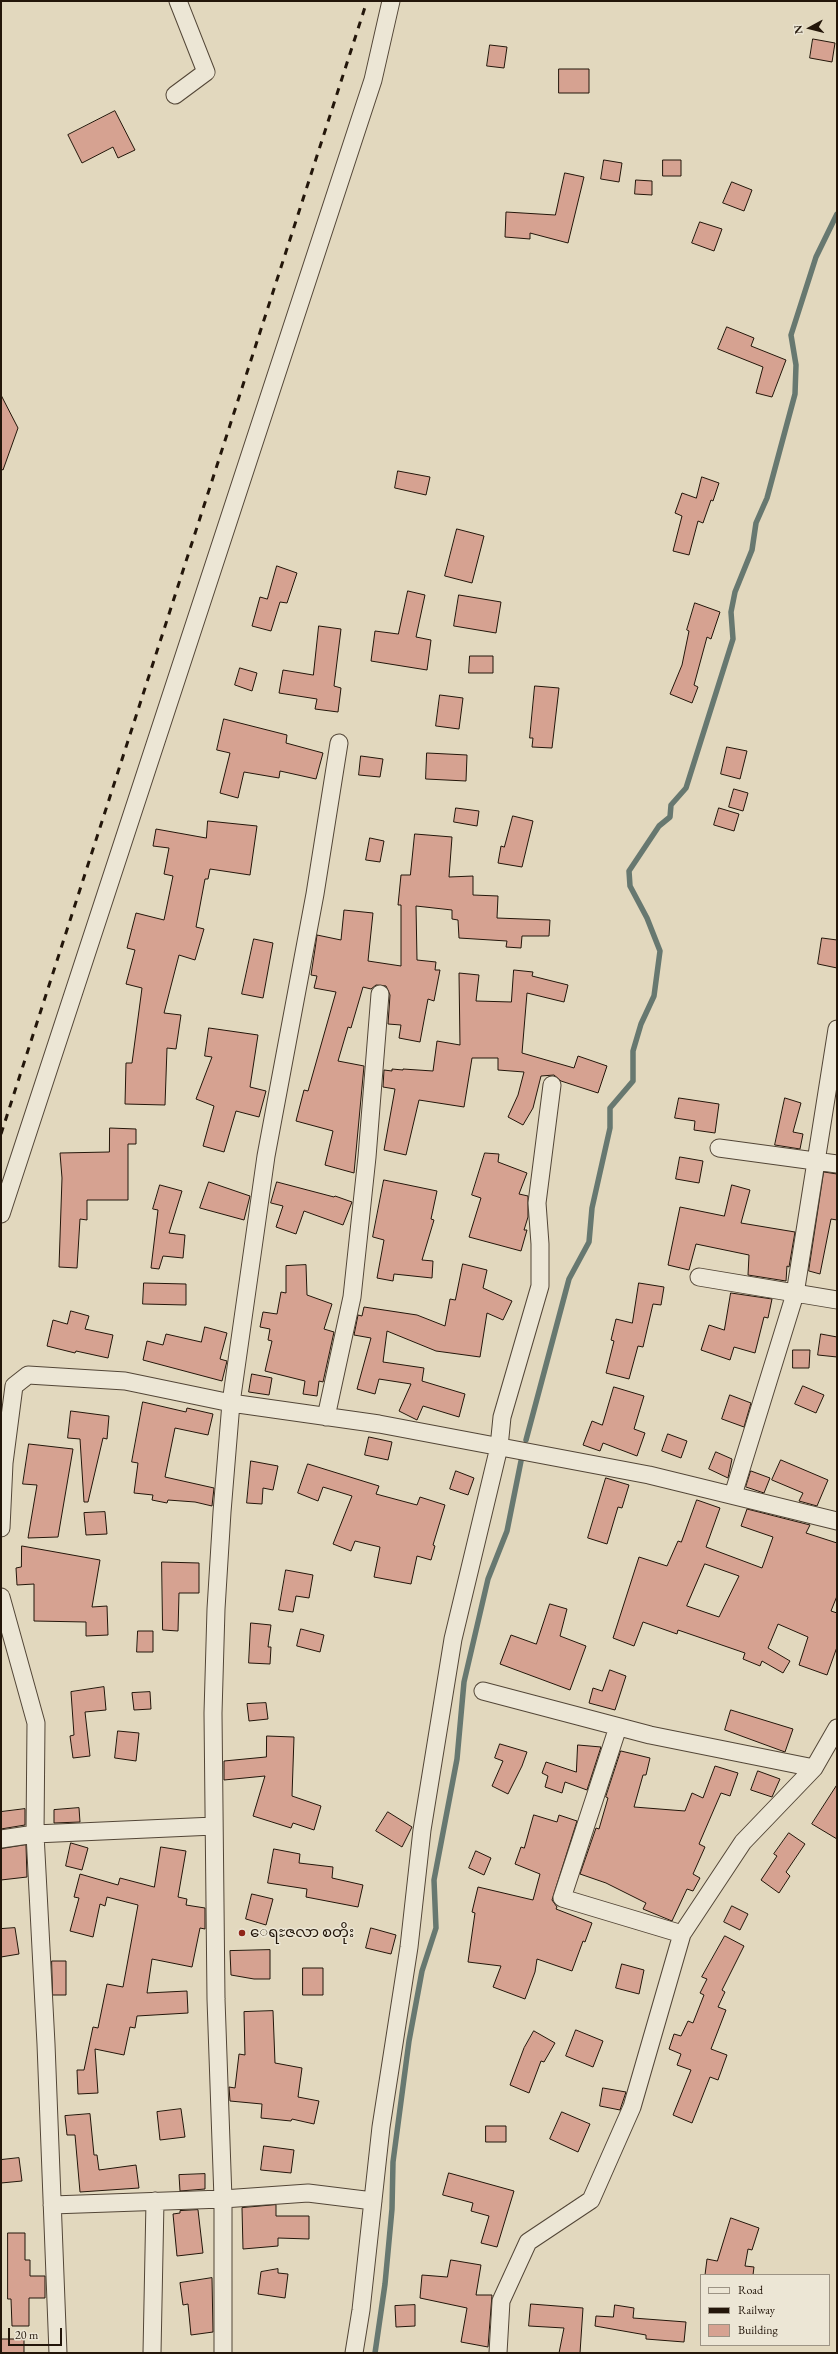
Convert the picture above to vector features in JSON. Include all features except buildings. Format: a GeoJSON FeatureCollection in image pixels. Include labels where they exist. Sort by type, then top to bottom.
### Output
{"type":"FeatureCollection","features":[{"type":"Feature","properties":{"kind":"street"},"geometry":{"type":"LineString","coordinates":[[175,95],[206,72],[178,1]]}},
{"type":"Feature","properties":{"kind":"street"},"geometry":{"type":"LineString","coordinates":[[1,1214],[370,88],[391,1]]}},
{"type":"Feature","properties":{"kind":"street"},"geometry":{"type":"LineString","coordinates":[[223,2353],[223,2199],[216,1999],[214,1826],[213,1713],[216,1609],[231,1403],[266,1156],[315,894],[339,743]]}},
{"type":"Feature","properties":{"kind":"street"},"geometry":{"type":"LineString","coordinates":[[326,1417],[352,1297],[367,1157],[380,994]]}},
{"type":"Feature","properties":{"kind":"street"},"geometry":{"type":"LineString","coordinates":[[733,1495],[795,1294],[816,1160],[834,1060],[837,1029]]}},
{"type":"Feature","properties":{"kind":"street"},"geometry":{"type":"LineString","coordinates":[[354,2353],[361,2310],[381,2127],[409,1947],[422,1830],[453,1639],[499,1447],[502,1417],[540,1286],[540,1244],[537,1203],[552,1085]]}},
{"type":"Feature","properties":{"kind":"street"},"geometry":{"type":"LineString","coordinates":[[718,1148],[837,1164]]}},
{"type":"Feature","properties":{"kind":"street"},"geometry":{"type":"LineString","coordinates":[[699,1277],[837,1300]]}},
{"type":"Feature","properties":{"kind":"street"},"geometry":{"type":"LineString","coordinates":[[1,1528],[4,1463],[14,1386],[28,1375],[125,1381],[231,1403],[379,1424],[649,1474],[837,1521]]}},
{"type":"Feature","properties":{"kind":"street"},"geometry":{"type":"LineString","coordinates":[[1,1597],[36,1723],[35,1834],[58,2353]]}},
{"type":"Feature","properties":{"kind":"street"},"geometry":{"type":"LineString","coordinates":[[482,1691],[650,1735],[814,1768]]}},
{"type":"Feature","properties":{"kind":"street"},"geometry":{"type":"LineString","coordinates":[[618,1727],[562,1898],[682,1934]]}},
{"type":"Feature","properties":{"kind":"street"},"geometry":{"type":"LineString","coordinates":[[498,2353],[501,2301],[528,2242],[591,2200],[632,2107],[682,1934],[743,1842],[814,1768],[837,1728]]}},
{"type":"Feature","properties":{"kind":"street"},"geometry":{"type":"LineString","coordinates":[[1,1839],[35,1834],[214,1826]]}},
{"type":"Feature","properties":{"kind":"street"},"geometry":{"type":"LineString","coordinates":[[52,2205],[223,2199],[308,2193],[373,2201]]}},
{"type":"Feature","properties":{"kind":"street"},"geometry":{"type":"LineString","coordinates":[[152,2353],[155,2201]]}},
{"type":"Feature","properties":{"kind":"waterway"},"geometry":{"type":"LineString","coordinates":[[526,1440],[569,1279],[589,1242],[592,1208],[610,1128],[610,1108],[633,1081],[633,1051],[641,1024],[654,996],[660,951],[647,918],[630,886],[629,871],[659,826],[670,817],[671,805],[686,788],[733,639],[731,612],[735,592],[752,550],[756,523],[767,498],[795,394],[796,365],[791,335],[816,257],[837,214]]}},
{"type":"Feature","properties":{"kind":"waterway"},"geometry":{"type":"LineString","coordinates":[[375,2353],[385,2284],[392,2209],[393,2162],[409,2041],[422,1971],[436,1928],[434,1880],[457,1759],[464,1682],[488,1579],[507,1531],[521,1461]]}},
{"type":"Feature","properties":{"kind":"railway"},"geometry":{"type":"LineString","coordinates":[[1,1134],[367,1]]}},
{"type":"Feature","properties":{"kind":"place","name":"ေရႊဇလာ စတိုး"},"geometry":{"type":"Point","coordinates":[242,1933]}}]}
